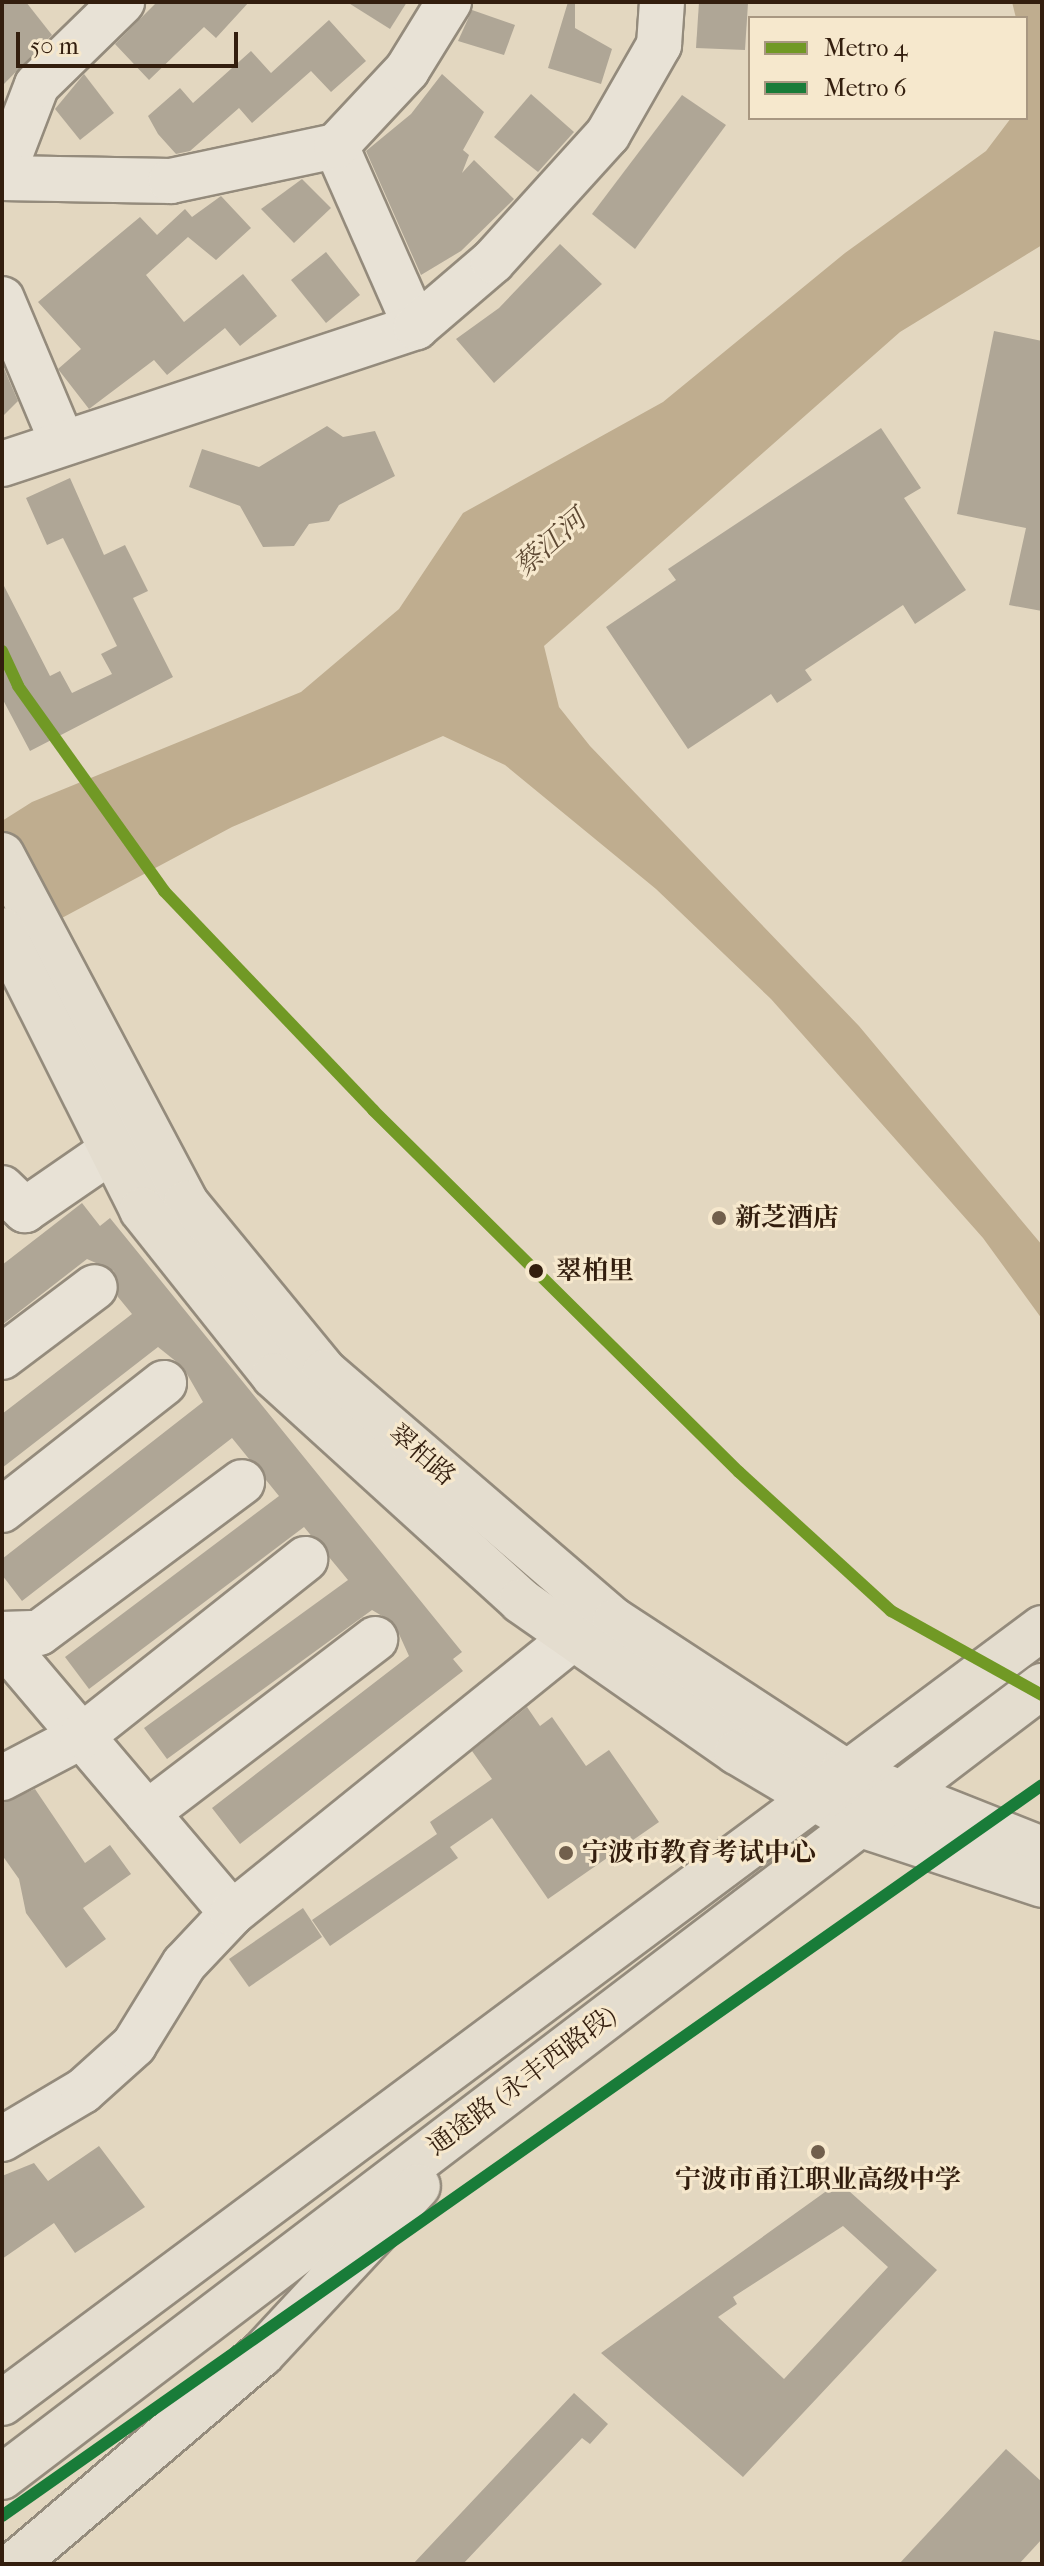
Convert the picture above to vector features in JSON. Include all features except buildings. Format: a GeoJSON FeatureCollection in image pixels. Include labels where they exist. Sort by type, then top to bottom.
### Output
{"type":"FeatureCollection","features":[{"type":"Feature","properties":{"kind":"main road","name":"翠柏路"},"geometry":{"type":"LineString","coordinates":[[2,855],[112,1150],[142,1210],[274,1376],[570,1640],[827,1784],[897,1796],[1042,1849]]}},
{"type":"Feature","properties":{"kind":"main road","name":"翠柏路"},"geometry":{"type":"LineString","coordinates":[[2,930],[44,973],[186,1203],[325,1372],[615,1621],[827,1784],[858,1824],[1042,1885]]}},
{"type":"Feature","properties":{"kind":"main road","name":"通途路 (永丰西路段)"},"geometry":{"type":"LineString","coordinates":[[2,2403],[827,1784],[1042,1628]]}},
{"type":"Feature","properties":{"kind":"main road","name":"通途路 (永丰西路段)"},"geometry":{"type":"LineString","coordinates":[[2,2477],[1042,1686]]}},
{"type":"Feature","properties":{"kind":"main road"},"geometry":{"type":"LineString","coordinates":[[15,2564],[44,2549],[262,2354],[500,2098]]}},
{"type":"Feature","properties":{"kind":"main road"},"geometry":{"type":"LineString","coordinates":[[2,2367],[95,2333]]}},
{"type":"Feature","properties":{"kind":"lane"},"geometry":{"type":"LineString","coordinates":[[122,2],[37,85],[2,177],[171,181],[336,146],[407,70],[449,2]]}},
{"type":"Feature","properties":{"kind":"lane"},"geometry":{"type":"LineString","coordinates":[[2,464],[416,327],[493,261],[608,134],[659,45],[662,2]]}},
{"type":"Feature","properties":{"kind":"lane"},"geometry":{"type":"LineString","coordinates":[[336,146],[416,327]]}},
{"type":"Feature","properties":{"kind":"lane"},"geometry":{"type":"LineString","coordinates":[[2,299],[62,442]]}},
{"type":"Feature","properties":{"kind":"lane"},"geometry":{"type":"LineString","coordinates":[[10,1207],[112,1150]]}},
{"type":"Feature","properties":{"kind":"lane"},"geometry":{"type":"LineString","coordinates":[[2,1357],[95,1287]]}},
{"type":"Feature","properties":{"kind":"lane"},"geometry":{"type":"LineString","coordinates":[[2,1510],[164,1383]]}},
{"type":"Feature","properties":{"kind":"lane"},"geometry":{"type":"LineString","coordinates":[[2,1634],[39,1633],[242,1482]]}},
{"type":"Feature","properties":{"kind":"lane"},"geometry":{"type":"LineString","coordinates":[[2,1778],[82,1736],[305,1559]]}},
{"type":"Feature","properties":{"kind":"lane"},"geometry":{"type":"LineString","coordinates":[[147,1813],[375,1639]]}},
{"type":"Feature","properties":{"kind":"lane"},"geometry":{"type":"LineString","coordinates":[[2,2139],[83,2091],[134,2045],[184,1964],[232,1913],[570,1640]]}},
{"type":"Feature","properties":{"kind":"lane"},"geometry":{"type":"LineString","coordinates":[[2,1642],[232,1913]]}},
{"type":"Feature","properties":{"kind":"water","name":"蔡江河"},"geometry":{"type":"Polygon","coordinates":[[[1012,2],[1042,2],[1042,245],[900,332],[544,646],[559,707],[590,746],[859,1026],[1042,1245],[1042,1319],[983,1238],[771,999],[656,889],[505,765],[443,736],[232,827],[2,950],[2,821],[32,802],[301,692],[399,609],[463,513],[663,402],[845,253],[986,151],[1009,120],[1028,120],[1028,16],[1016,16],[1012,2]]]}},
{"type":"Feature","properties":{"kind":"metro line","name":"4"},"geometry":{"type":"LineString","coordinates":[[2,651],[18,686],[164,891],[373,1110],[739,1472],[891,1611],[1042,1695]]}},
{"type":"Feature","properties":{"kind":"metro line","name":"6"},"geometry":{"type":"LineString","coordinates":[[2,2516],[1042,1785]]}},
{"type":"Feature","properties":{"kind":"place","name":"新芝酒店"},"geometry":{"type":"Point","coordinates":[719,1218]}},
{"type":"Feature","properties":{"kind":"place","name":"翠柏里"},"geometry":{"type":"Point","coordinates":[536,1271]}},
{"type":"Feature","properties":{"kind":"place","name":"宁波市教育考试中心"},"geometry":{"type":"Point","coordinates":[566,1853]}},
{"type":"Feature","properties":{"kind":"place","name":"宁波市甬江职业高级中学"},"geometry":{"type":"Point","coordinates":[818,2152]}}]}
